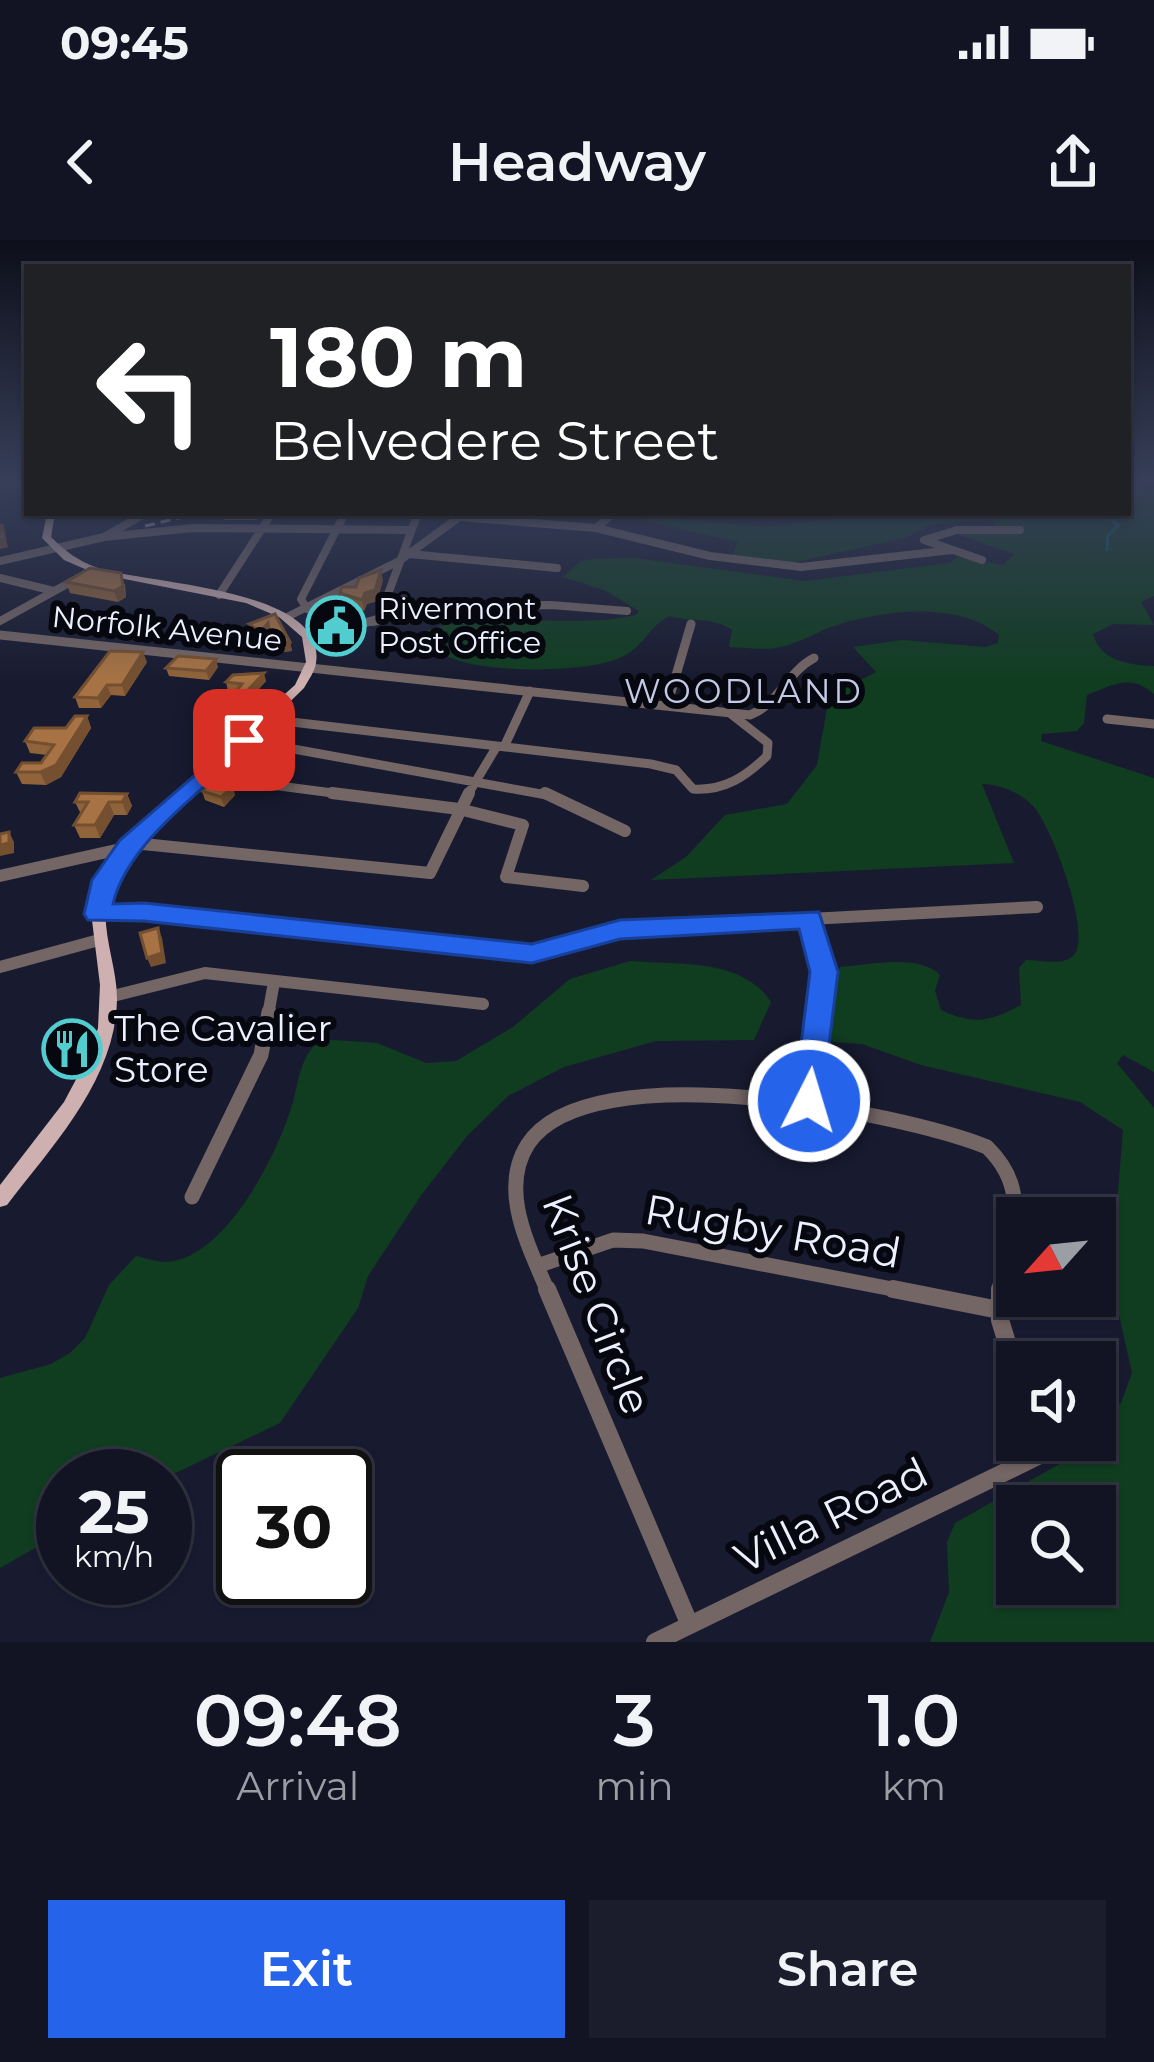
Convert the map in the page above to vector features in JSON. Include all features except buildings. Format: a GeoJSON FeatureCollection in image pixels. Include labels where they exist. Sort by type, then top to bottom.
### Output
{"type":"FeatureCollection","features":[{"type":"Feature","properties":{"kind":"main road"},"geometry":{"type":"LineString","coordinates":[[0,1199],[88,1078],[106,1035],[109,997],[98,914],[105,880],[129,846],[300,686],[310,668],[308,638],[287,617],[219,595],[96,568],[57,549]]}},
{"type":"Feature","properties":{"kind":"street"},"geometry":{"type":"LineString","coordinates":[[0,562],[48,549]]}},
{"type":"Feature","properties":{"kind":"street"},"geometry":{"type":"LineString","coordinates":[[219,595],[249,549]]}},
{"type":"Feature","properties":{"kind":"street"},"geometry":{"type":"LineString","coordinates":[[308,609],[301,599],[326,549]]}},
{"type":"Feature","properties":{"kind":"street"},"geometry":{"type":"LineString","coordinates":[[308,638],[374,626],[403,549]]}},
{"type":"Feature","properties":{"kind":"street"},"geometry":{"type":"LineString","coordinates":[[287,617],[415,549]]}},
{"type":"Feature","properties":{"kind":"street"},"geometry":{"type":"LineString","coordinates":[[683,549],[801,567],[952,550],[982,560]]}},
{"type":"Feature","properties":{"kind":"street"},"geometry":{"type":"LineString","coordinates":[[409,554],[557,568]]}},
{"type":"Feature","properties":{"kind":"street"},"geometry":{"type":"LineString","coordinates":[[0,621],[96,568]]}},
{"type":"Feature","properties":{"kind":"street"},"geometry":{"type":"LineString","coordinates":[[0,578],[55,591]]}},
{"type":"Feature","properties":{"kind":"street"},"geometry":{"type":"LineString","coordinates":[[383,606],[551,605],[627,611]]}},
{"type":"Feature","properties":{"kind":"street"},"geometry":{"type":"LineString","coordinates":[[667,706],[691,624]]}},
{"type":"Feature","properties":{"kind":"street","name":"Norfolk Avenue"},"geometry":{"type":"LineString","coordinates":[[0,635],[730,713],[766,709],[792,668],[814,658]]}},
{"type":"Feature","properties":{"kind":"street"},"geometry":{"type":"LineString","coordinates":[[0,876],[129,846],[430,873],[459,808],[501,747],[530,691]]}},
{"type":"Feature","properties":{"kind":"street"},"geometry":{"type":"LineString","coordinates":[[266,719],[666,766],[676,770],[687,786],[712,791],[735,782],[767,756],[768,743],[762,736],[730,713]]}},
{"type":"Feature","properties":{"kind":"street"},"geometry":{"type":"LineString","coordinates":[[1107,719],[1154,724]]}},
{"type":"Feature","properties":{"kind":"street"},"geometry":{"type":"LineString","coordinates":[[299,750],[319,726]]}},
{"type":"Feature","properties":{"kind":"street"},"geometry":{"type":"LineString","coordinates":[[244,740],[544,792],[625,831]]}},
{"type":"Feature","properties":{"kind":"street"},"geometry":{"type":"LineString","coordinates":[[202,776],[459,808],[523,825],[506,877],[584,886]]}},
{"type":"Feature","properties":{"kind":"street"},"geometry":{"type":"LineString","coordinates":[[98,914],[144,912],[532,953],[620,929],[1037,907]]}},
{"type":"Feature","properties":{"kind":"street"},"geometry":{"type":"LineString","coordinates":[[809,919],[824,972],[809,1101]]}},
{"type":"Feature","properties":{"kind":"street"},"geometry":{"type":"LineString","coordinates":[[0,967],[99,940]]}},
{"type":"Feature","properties":{"kind":"street"},"geometry":{"type":"LineString","coordinates":[[109,997],[205,973],[483,1004]]}},
{"type":"Feature","properties":{"kind":"street"},"geometry":{"type":"LineString","coordinates":[[192,1197],[261,1055],[274,982]]}},
{"type":"Feature","properties":{"kind":"street","name":"Krise Circle"},"geometry":{"type":"LineString","coordinates":[[689,1623],[519,1223],[514,1196],[517,1170],[532,1140],[569,1112],[620,1095],[809,1101],[971,1140],[1008,1166],[1017,1197]]}},
{"type":"Feature","properties":{"kind":"street","name":"Rugby Road"},"geometry":{"type":"LineString","coordinates":[[537,1266],[613,1240],[643,1241],[996,1309]]}},
{"type":"Feature","properties":{"kind":"street","name":"Villa Road"},"geometry":{"type":"LineString","coordinates":[[655,1642],[1012,1461]]}},
{"type":"Feature","properties":{"kind":"green space"},"geometry":{"type":"Polygon","coordinates":[[[735,549],[853,549],[791,563],[731,557],[735,549]]]}},
{"type":"Feature","properties":{"kind":"green space"},"geometry":{"type":"Polygon","coordinates":[[[1001,549],[1154,549],[1154,596],[1141,602],[1154,625],[1113,624],[1093,634],[1109,656],[1154,666],[1154,694],[1129,682],[1087,695],[1084,723],[1077,731],[1042,734],[1041,741],[1154,778],[1154,1072],[1123,1055],[1117,1063],[1154,1108],[1154,1642],[930,1642],[949,1592],[947,1542],[955,1523],[996,1500],[996,1605],[1116,1605],[1116,1485],[1022,1485],[1064,1461],[1116,1461],[1116,1408],[1132,1373],[1116,1301],[1123,1130],[1080,1102],[921,1065],[862,1044],[833,1042],[823,1033],[824,1013],[840,967],[893,962],[931,968],[940,975],[935,991],[941,1010],[981,1020],[1021,1005],[1019,968],[1026,960],[1063,961],[1073,956],[1078,945],[1074,905],[1041,817],[1021,796],[982,784],[1014,863],[651,880],[686,857],[725,815],[787,804],[817,765],[829,697],[876,672],[853,647],[902,640],[986,647],[998,643],[999,635],[961,616],[892,613],[828,628],[785,646],[729,647],[732,630],[725,626],[670,616],[635,649],[615,660],[548,669],[463,662],[413,637],[461,622],[582,621],[636,615],[639,611],[604,590],[563,577],[580,561],[594,559],[634,558],[805,581],[950,563],[958,557],[1002,565],[1015,554],[1001,549]]]}},
{"type":"Feature","properties":{"kind":"green space"},"geometry":{"type":"Polygon","coordinates":[[[630,961],[708,966],[744,978],[771,1002],[754,1040],[656,1041],[564,1067],[508,1096],[467,1136],[422,1194],[368,1276],[358,1308],[280,1423],[226,1449],[216,1449],[216,1454],[192,1465],[192,1449],[36,1449],[36,1547],[0,1568],[0,1378],[51,1364],[70,1353],[85,1338],[109,1285],[136,1256],[164,1262],[187,1257],[229,1223],[264,1172],[302,1067],[320,1039],[377,1043],[426,1063],[456,1061],[513,1027],[570,979],[630,961]]]}},
{"type":"Feature","properties":{"kind":"place","name":"Rivermont Post Office"},"geometry":{"type":"Point","coordinates":[336,626]}},
{"type":"Feature","properties":{"kind":"place","name":"The Cavalier Store"},"geometry":{"type":"Point","coordinates":[72,1049]}},
{"type":"Feature","properties":{"kind":"district","name":"WOODLAND"},"geometry":{"type":"Point","coordinates":[744,691]}},
{"type":"Feature","properties":{"kind":"route"},"geometry":{"type":"LineString","coordinates":[[244,740],[129,846],[105,880],[98,914],[144,912],[532,953],[555,951],[620,929],[809,919],[824,972],[809,1101]]}}]}
